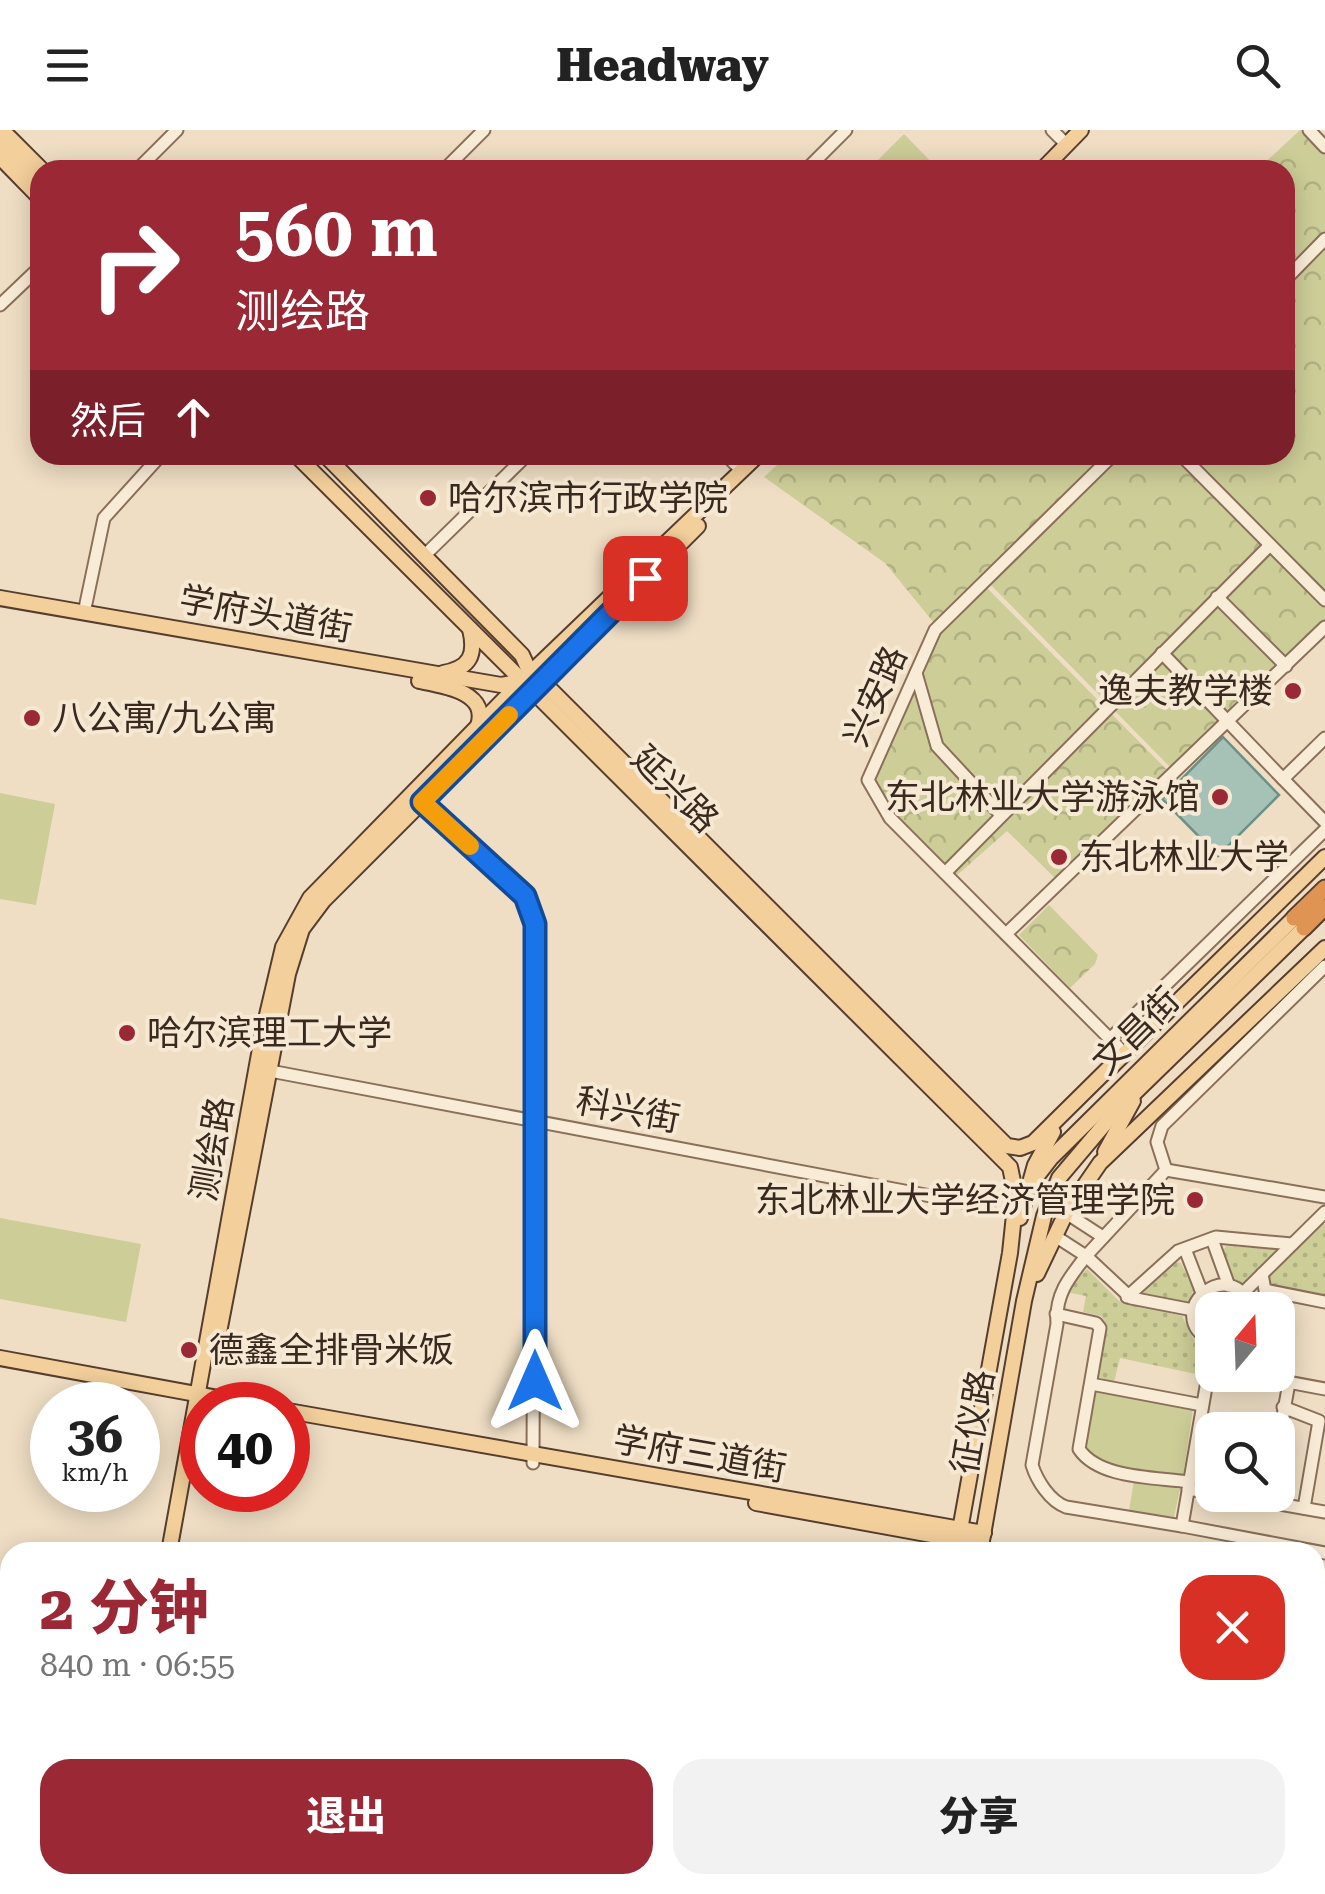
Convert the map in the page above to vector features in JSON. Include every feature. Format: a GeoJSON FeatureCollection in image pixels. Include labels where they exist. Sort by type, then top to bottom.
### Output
{"type":"FeatureCollection","features":[{"type":"Feature","properties":{"kind":"highway"},"geometry":{"type":"LineString","coordinates":[[1299,923],[1325,888]]}},
{"type":"Feature","properties":{"kind":"highway"},"geometry":{"type":"LineString","coordinates":[[1299,923],[1325,908]]}},
{"type":"Feature","properties":{"kind":"main road"},"geometry":{"type":"LineString","coordinates":[[2,130],[32,160]]}},
{"type":"Feature","properties":{"kind":"main road"},"geometry":{"type":"LineString","coordinates":[[1052,160],[1081,130]]}},
{"type":"Feature","properties":{"kind":"main road"},"geometry":{"type":"LineString","coordinates":[[1065,160],[1094,130]]}},
{"type":"Feature","properties":{"kind":"main road"},"geometry":{"type":"LineString","coordinates":[[0,143],[30,174]]}},
{"type":"Feature","properties":{"kind":"main road"},"geometry":{"type":"LineString","coordinates":[[0,157],[30,188]]}},
{"type":"Feature","properties":{"kind":"main road","name":"延兴路"},"geometry":{"type":"LineString","coordinates":[[306,465],[470,628],[531,678],[1007,1146],[1020,1148],[1033,1143],[1120,1058]]}},
{"type":"Feature","properties":{"kind":"main road"},"geometry":{"type":"LineString","coordinates":[[319,465],[531,678]]}},
{"type":"Feature","properties":{"kind":"main road","name":"延兴路"},"geometry":{"type":"LineString","coordinates":[[335,465],[522,655],[531,678],[1010,1167],[1016,1196],[1010,1253]]}},
{"type":"Feature","properties":{"kind":"main road"},"geometry":{"type":"LineString","coordinates":[[531,678],[748,465]]}},
{"type":"Feature","properties":{"kind":"main road"},"geometry":{"type":"LineString","coordinates":[[531,678],[759,465]]}},
{"type":"Feature","properties":{"kind":"main road","name":"学府头道街"},"geometry":{"type":"LineString","coordinates":[[0,601],[500,685],[531,678]]}},
{"type":"Feature","properties":{"kind":"main road","name":"学府头道街"},"geometry":{"type":"LineString","coordinates":[[0,601],[440,685],[478,703],[481,713],[477,728]]}},
{"type":"Feature","properties":{"kind":"main road"},"geometry":{"type":"LineString","coordinates":[[430,673],[454,671],[468,662],[474,652],[470,628]]}},
{"type":"Feature","properties":{"kind":"main road","name":"测绘路"},"geometry":{"type":"LineString","coordinates":[[418,799],[477,728],[531,678]]}},
{"type":"Feature","properties":{"kind":"main road","name":"测绘路"},"geometry":{"type":"LineString","coordinates":[[206,1382],[278,965],[295,922],[318,889],[418,799],[531,678]]}},
{"type":"Feature","properties":{"kind":"main road"},"geometry":{"type":"LineString","coordinates":[[959,1540],[1010,1253],[1035,1165],[1052,1134],[1120,1058],[1325,857]]}},
{"type":"Feature","properties":{"kind":"main road","name":"文昌街"},"geometry":{"type":"LineString","coordinates":[[1028,1191],[1051,1158],[1248,962],[1299,923]]}},
{"type":"Feature","properties":{"kind":"main road","name":"文昌街"},"geometry":{"type":"LineString","coordinates":[[1024,1301],[1044,1216],[1059,1178],[1079,1150],[1299,923]]}},
{"type":"Feature","properties":{"kind":"main road"},"geometry":{"type":"LineString","coordinates":[[1100,1162],[1325,948]]}},
{"type":"Feature","properties":{"kind":"main road"},"geometry":{"type":"LineString","coordinates":[[1159,1021],[1224,982],[1248,962]]}},
{"type":"Feature","properties":{"kind":"main road"},"geometry":{"type":"LineString","coordinates":[[1024,1301],[1066,1213],[1100,1162],[1140,1088]]}},
{"type":"Feature","properties":{"kind":"main road","name":"征仪路"},"geometry":{"type":"LineString","coordinates":[[982,1542],[1024,1301]]}},
{"type":"Feature","properties":{"kind":"main road"},"geometry":{"type":"LineString","coordinates":[[0,1358],[180,1396]]}},
{"type":"Feature","properties":{"kind":"main road"},"geometry":{"type":"LineString","coordinates":[[0,1368],[180,1397]]}},
{"type":"Feature","properties":{"kind":"main road","name":"学府三道街"},"geometry":{"type":"LineString","coordinates":[[310,1415],[959,1540]]}},
{"type":"Feature","properties":{"kind":"main road","name":"学府三道街"},"geometry":{"type":"LineString","coordinates":[[310,1423],[534,1459]]}},
{"type":"Feature","properties":{"kind":"main road","name":"测绘路"},"geometry":{"type":"LineString","coordinates":[[171,1542],[180,1503]]}},
{"type":"Feature","properties":{"kind":"main road"},"geometry":{"type":"LineString","coordinates":[[180,1542],[185,1512]]}},
{"type":"Feature","properties":{"kind":"street"},"geometry":{"type":"LineString","coordinates":[[147,160],[178,130]]}},
{"type":"Feature","properties":{"kind":"street"},"geometry":{"type":"LineString","coordinates":[[455,160],[484,130]]}},
{"type":"Feature","properties":{"kind":"street"},"geometry":{"type":"LineString","coordinates":[[816,160],[846,130]]}},
{"type":"Feature","properties":{"kind":"street"},"geometry":{"type":"LineString","coordinates":[[1052,130],[1067,145]]}},
{"type":"Feature","properties":{"kind":"street"},"geometry":{"type":"LineString","coordinates":[[1309,130],[1325,147]]}},
{"type":"Feature","properties":{"kind":"street"},"geometry":{"type":"LineString","coordinates":[[1295,270],[1325,239]]}},
{"type":"Feature","properties":{"kind":"street"},"geometry":{"type":"LineString","coordinates":[[0,305],[30,276]]}},
{"type":"Feature","properties":{"kind":"street"},"geometry":{"type":"LineString","coordinates":[[84,613],[104,518],[153,465]]}},
{"type":"Feature","properties":{"kind":"street"},"geometry":{"type":"LineString","coordinates":[[426,555],[516,465]]}},
{"type":"Feature","properties":{"kind":"street"},"geometry":{"type":"LineString","coordinates":[[736,465],[742,471]]}},
{"type":"Feature","properties":{"kind":"street","name":"兴安路"},"geometry":{"type":"LineString","coordinates":[[1103,465],[935,630],[868,780],[890,818],[1110,1038],[1120,1058]]}},
{"type":"Feature","properties":{"kind":"street"},"geometry":{"type":"LineString","coordinates":[[1191,465],[1325,600]]}},
{"type":"Feature","properties":{"kind":"street"},"geometry":{"type":"LineString","coordinates":[[945,873],[1270,545]]}},
{"type":"Feature","properties":{"kind":"street"},"geometry":{"type":"LineString","coordinates":[[1218,598],[1286,666]]}},
{"type":"Feature","properties":{"kind":"street"},"geometry":{"type":"LineString","coordinates":[[1006,934],[1325,628]]}},
{"type":"Feature","properties":{"kind":"street"},"geometry":{"type":"LineString","coordinates":[[1162,653],[1325,822]]}},
{"type":"Feature","properties":{"kind":"street"},"geometry":{"type":"LineString","coordinates":[[916,673],[937,746],[1001,815]]}},
{"type":"Feature","properties":{"kind":"street"},"geometry":{"type":"LineString","coordinates":[[1282,779],[1325,738]]}},
{"type":"Feature","properties":{"kind":"street"},"geometry":{"type":"LineString","coordinates":[[418,799],[525,896],[535,924],[534,1459]]}},
{"type":"Feature","properties":{"kind":"street"},"geometry":{"type":"LineString","coordinates":[[1110,1038],[1325,830]]}},
{"type":"Feature","properties":{"kind":"street"},"geometry":{"type":"LineString","coordinates":[[1166,1170],[1157,1142],[1162,1126],[1325,966]]}},
{"type":"Feature","properties":{"kind":"street","name":"科兴街"},"geometry":{"type":"LineString","coordinates":[[262,1069],[989,1206]]}},
{"type":"Feature","properties":{"kind":"street"},"geometry":{"type":"LineString","coordinates":[[1166,1170],[1325,1197]]}},
{"type":"Feature","properties":{"kind":"street"},"geometry":{"type":"LineString","coordinates":[[1166,1170],[1086,1256],[1060,1291],[1032,1464],[1034,1472],[1055,1502],[1066,1507],[1267,1542]]}},
{"type":"Feature","properties":{"kind":"street"},"geometry":{"type":"LineString","coordinates":[[1204,1292],[1229,1286],[1243,1292],[1325,1212]]}},
{"type":"Feature","properties":{"kind":"street"},"geometry":{"type":"LineString","coordinates":[[1066,1213],[1103,1238]]}},
{"type":"Feature","properties":{"kind":"street"},"geometry":{"type":"LineString","coordinates":[[1055,1236],[1086,1256],[1128,1296],[1193,1310]]}},
{"type":"Feature","properties":{"kind":"street"},"geometry":{"type":"LineString","coordinates":[[1128,1296],[1178,1251],[1212,1239],[1292,1244]]}},
{"type":"Feature","properties":{"kind":"street"},"geometry":{"type":"LineString","coordinates":[[1212,1239],[1229,1286]]}},
{"type":"Feature","properties":{"kind":"street"},"geometry":{"type":"LineString","coordinates":[[1185,1249],[1202,1292]]}},
{"type":"Feature","properties":{"kind":"street"},"geometry":{"type":"LineString","coordinates":[[1262,1274],[1265,1290],[1325,1302]]}},
{"type":"Feature","properties":{"kind":"street"},"geometry":{"type":"LineString","coordinates":[[1195,1306],[1195,1321]]}},
{"type":"Feature","properties":{"kind":"street"},"geometry":{"type":"LineString","coordinates":[[1056,1314],[1096,1322],[1100,1328],[1079,1450],[1086,1460],[1102,1468],[1195,1488]]}},
{"type":"Feature","properties":{"kind":"street"},"geometry":{"type":"LineString","coordinates":[[1091,1384],[1202,1406]]}},
{"type":"Feature","properties":{"kind":"street"},"geometry":{"type":"LineString","coordinates":[[1295,1384],[1325,1389]]}},
{"type":"Feature","properties":{"kind":"street"},"geometry":{"type":"LineString","coordinates":[[1182,1526],[1205,1392]]}},
{"type":"Feature","properties":{"kind":"street"},"geometry":{"type":"LineString","coordinates":[[1283,1412],[1287,1392]]}},
{"type":"Feature","properties":{"kind":"street"},"geometry":{"type":"LineString","coordinates":[[1284,1407],[1319,1421],[1304,1508]]}},
{"type":"Feature","properties":{"kind":"street"},"geometry":{"type":"LineString","coordinates":[[1295,1506],[1325,1512]]}},
{"type":"Feature","properties":{"kind":"green space"},"geometry":{"type":"Polygon","coordinates":[[[1300,130],[1325,154],[1325,234],[1295,265],[1295,160],[1268,160],[1300,130]]]}},
{"type":"Feature","properties":{"kind":"green space"},"geometry":{"type":"Polygon","coordinates":[[[904,134],[929,160],[878,160],[904,134]]]}},
{"type":"Feature","properties":{"kind":"green space"},"geometry":{"type":"Polygon","coordinates":[[[1325,245],[1325,596],[1194,465],[1295,465],[1295,275],[1325,245]]]}},
{"type":"Feature","properties":{"kind":"green space"},"geometry":{"type":"Polygon","coordinates":[[[777,465],[1097,465],[934,623],[885,563],[764,477],[777,465]]]}},
{"type":"Feature","properties":{"kind":"green space"},"geometry":{"type":"Polygon","coordinates":[[[1107,465],[1186,465],[1325,604],[1325,622],[1174,771],[988,582],[1107,465]]]}},
{"type":"Feature","properties":{"kind":"green space"},"geometry":{"type":"Polygon","coordinates":[[[985,586],[1170,773],[1057,880],[1007,831],[955,877],[893,816],[871,780],[940,633],[985,586]]]}},
{"type":"Feature","properties":{"kind":"green space"},"geometry":{"type":"Polygon","coordinates":[[[0,793],[55,804],[36,905],[0,899],[0,793]]]}},
{"type":"Feature","properties":{"kind":"green space"},"geometry":{"type":"Polygon","coordinates":[[[1049,905],[1098,955],[1095,964],[1070,988],[1019,935],[1049,905]]]}},
{"type":"Feature","properties":{"kind":"green space"},"geometry":{"type":"Polygon","coordinates":[[[0,1218],[141,1244],[126,1322],[0,1299],[0,1218]]]}},
{"type":"Feature","properties":{"kind":"green space"},"geometry":{"type":"Polygon","coordinates":[[[1325,1224],[1325,1300],[1271,1290],[1267,1279],[1325,1224]]]}},
{"type":"Feature","properties":{"kind":"green space"},"geometry":{"type":"Polygon","coordinates":[[[1226,1246],[1277,1249],[1242,1284],[1230,1280],[1221,1253],[1226,1246]]]}},
{"type":"Feature","properties":{"kind":"green space"},"geometry":{"type":"Polygon","coordinates":[[[1177,1262],[1194,1290],[1187,1302],[1142,1293],[1177,1262]]]}},
{"type":"Feature","properties":{"kind":"green space"},"geometry":{"type":"Polygon","coordinates":[[[1087,1269],[1119,1301],[1182,1316],[1195,1340],[1195,1374],[1120,1358],[1114,1382],[1098,1377],[1107,1326],[1101,1316],[1083,1312],[1086,1296],[1065,1292],[1087,1269]]]}},
{"type":"Feature","properties":{"kind":"green space"},"geometry":{"type":"Polygon","coordinates":[[[1094,1392],[1193,1409],[1183,1477],[1097,1462],[1083,1448],[1094,1392]]]}},
{"type":"Feature","properties":{"kind":"green space"},"geometry":{"type":"Polygon","coordinates":[[[1134,1480],[1180,1489],[1174,1517],[1129,1511],[1134,1480]]]}},
{"type":"Feature","properties":{"kind":"shaded area","name":"东北林业大学游泳馆"},"geometry":{"type":"Polygon","coordinates":[[[1223,737],[1279,795],[1218,856],[1162,799],[1223,737]]]}},
{"type":"Feature","properties":{"kind":"slow traffic"},"geometry":{"type":"LineString","coordinates":[[470,846],[422,802],[509,715]]}},
{"type":"Feature","properties":{"kind":"place","name":"哈尔滨市行政学院"},"geometry":{"type":"Point","coordinates":[428,498]}},
{"type":"Feature","properties":{"kind":"place","name":"逸夫教学楼"},"geometry":{"type":"Point","coordinates":[1293,691]}},
{"type":"Feature","properties":{"kind":"place","name":"八公寓/九公寓"},"geometry":{"type":"Point","coordinates":[32,718]}},
{"type":"Feature","properties":{"kind":"place","name":"东北林业大学游泳馆"},"geometry":{"type":"Point","coordinates":[1220,797]}},
{"type":"Feature","properties":{"kind":"place","name":"东北林业大学"},"geometry":{"type":"Point","coordinates":[1059,857]}},
{"type":"Feature","properties":{"kind":"place","name":"哈尔滨理工大学"},"geometry":{"type":"Point","coordinates":[127,1033]}},
{"type":"Feature","properties":{"kind":"place","name":"东北林业大学经济管理学院"},"geometry":{"type":"Point","coordinates":[1195,1200]}},
{"type":"Feature","properties":{"kind":"place","name":"德鑫全排骨米饭"},"geometry":{"type":"Point","coordinates":[189,1350]}},
{"type":"Feature","properties":{"kind":"route"},"geometry":{"type":"LineString","coordinates":[[535,1381],[535,924],[525,896],[422,802],[645,578]]}}]}
